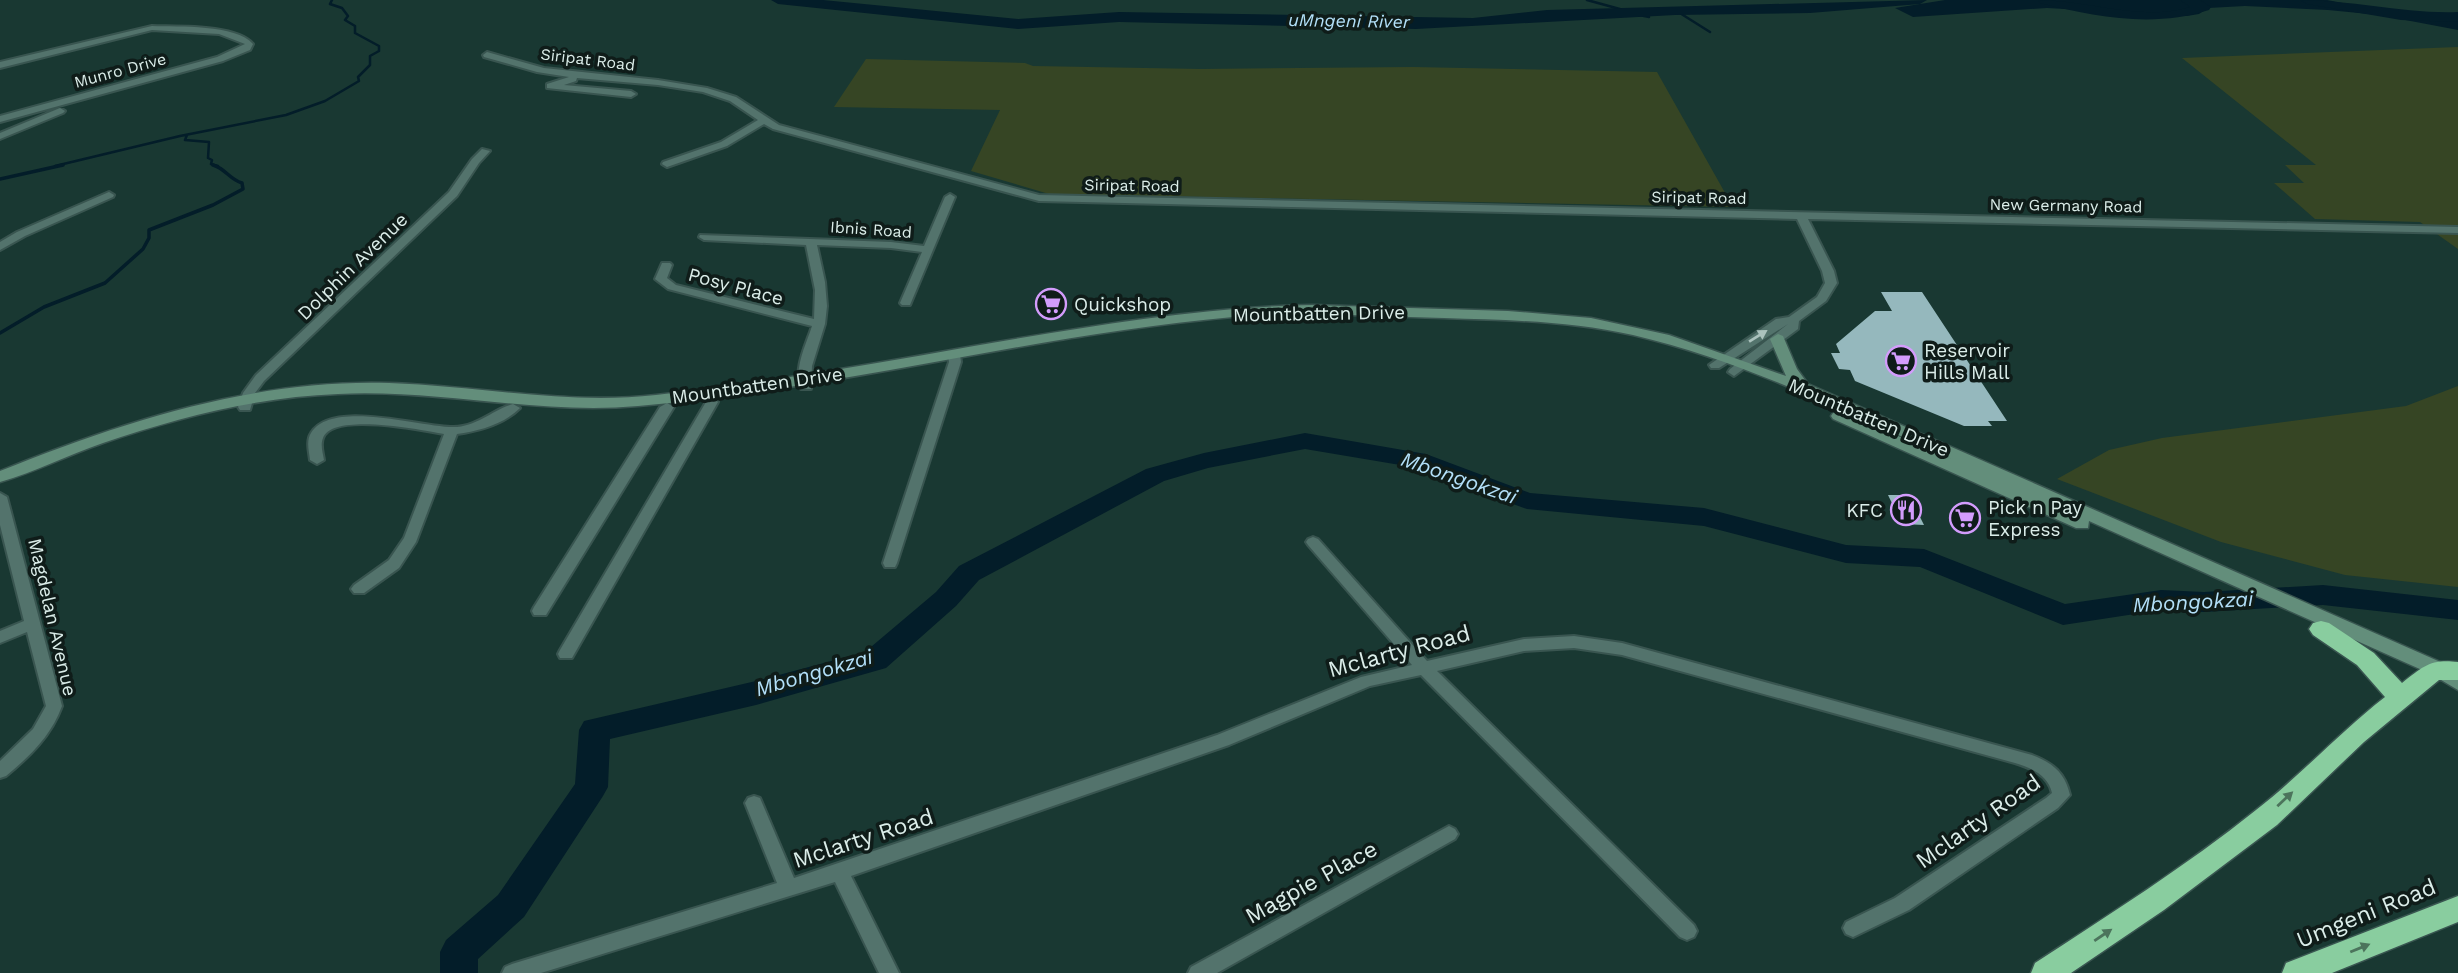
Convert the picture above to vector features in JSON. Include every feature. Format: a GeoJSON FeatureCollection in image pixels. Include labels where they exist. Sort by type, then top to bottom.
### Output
{"type":"FeatureCollection","features":[{"type":"Feature","properties":{"kind":"highway"},"geometry":{"type":"LineString","coordinates":[[2321,629],[2375,665],[2391,683],[2399,699]]}},
{"type":"Feature","properties":{"kind":"highway"},"geometry":{"type":"LineString","coordinates":[[2046,973],[2154,901],[2267,817],[2355,735],[2399,699],[2448,676]]}},
{"type":"Feature","properties":{"kind":"highway","name":"Umgeni Road"},"geometry":{"type":"LineString","coordinates":[[2297,973],[2458,909]]}},
{"type":"Feature","properties":{"kind":"main road","name":"Mountbatten Drive"},"geometry":{"type":"LineString","coordinates":[[0,488],[122,438],[246,403],[355,396],[577,412],[667,407],[712,402],[805,383],[1045,344],[1221,318],[1335,310],[1565,319],[1615,326],[1804,388],[2360,634],[2448,676]]}},
{"type":"Feature","properties":{"kind":"main road"},"geometry":{"type":"LineString","coordinates":[[1778,339],[1789,369],[1804,388]]}},
{"type":"Feature","properties":{"kind":"main road","name":"Mountbatten Drive"},"geometry":{"type":"LineString","coordinates":[[1729,364],[2297,620],[2448,676]]}},
{"type":"Feature","properties":{"kind":"main road","name":"Mountbatten Drive"},"geometry":{"type":"LineString","coordinates":[[0,478],[107,435],[175,415],[344,387],[424,390],[572,403],[627,402],[805,383]]}},
{"type":"Feature","properties":{"kind":"street","name":"Munro Drive"},"geometry":{"type":"LineString","coordinates":[[0,65],[152,28],[220,32],[245,40],[249,44],[247,48],[220,59],[0,119]]}},
{"type":"Feature","properties":{"kind":"street","name":"Siripat Road"},"geometry":{"type":"LineString","coordinates":[[487,55],[542,71],[723,95],[738,100],[763,121],[796,133],[1038,198],[1801,216]]}},
{"type":"Feature","properties":{"kind":"street"},"geometry":{"type":"LineString","coordinates":[[591,76],[551,86],[631,94]]}},
{"type":"Feature","properties":{"kind":"street"},"geometry":{"type":"LineString","coordinates":[[0,136],[113,89]]}},
{"type":"Feature","properties":{"kind":"street"},"geometry":{"type":"LineString","coordinates":[[667,164],[724,144],[763,121]]}},
{"type":"Feature","properties":{"kind":"street","name":"Dolphin Avenue"},"geometry":{"type":"LineString","coordinates":[[246,403],[260,378],[464,183],[472,161],[485,151]]}},
{"type":"Feature","properties":{"kind":"street"},"geometry":{"type":"LineString","coordinates":[[0,247],[46,222],[109,195]]}},
{"type":"Feature","properties":{"kind":"street"},"geometry":{"type":"LineString","coordinates":[[906,303],[950,197]]}},
{"type":"Feature","properties":{"kind":"street"},"geometry":{"type":"LineString","coordinates":[[1729,364],[1780,322],[1793,320],[1822,299],[1830,283],[1828,271],[1801,216]]}},
{"type":"Feature","properties":{"kind":"street","name":"New Germany Road"},"geometry":{"type":"LineString","coordinates":[[1801,216],[2458,230]]}},
{"type":"Feature","properties":{"kind":"street","name":"Ibnis Road"},"geometry":{"type":"LineString","coordinates":[[704,237],[891,245],[929,250]]}},
{"type":"Feature","properties":{"kind":"street","name":"Ibnis Road"},"geometry":{"type":"LineString","coordinates":[[805,383],[804,373],[819,324],[821,299],[811,241]]}},
{"type":"Feature","properties":{"kind":"street","name":"Posy Place"},"geometry":{"type":"LineString","coordinates":[[666,265],[661,279],[671,287],[819,324]]}},
{"type":"Feature","properties":{"kind":"street"},"geometry":{"type":"LineString","coordinates":[[1729,364],[1778,339],[1794,326],[1793,320]]}},
{"type":"Feature","properties":{"kind":"street"},"geometry":{"type":"LineString","coordinates":[[890,563],[955,359]]}},
{"type":"Feature","properties":{"kind":"street"},"geometry":{"type":"LineString","coordinates":[[566,653],[712,402]]}},
{"type":"Feature","properties":{"kind":"street"},"geometry":{"type":"LineString","coordinates":[[540,611],[667,407]]}},
{"type":"Feature","properties":{"kind":"street"},"geometry":{"type":"LineString","coordinates":[[317,460],[317,434],[329,424],[341,421],[408,424],[452,431],[483,426],[513,408]]}},
{"type":"Feature","properties":{"kind":"street"},"geometry":{"type":"LineString","coordinates":[[359,589],[394,564],[411,539],[452,431]]}},
{"type":"Feature","properties":{"kind":"street","name":"Magdelan Avenue"},"geometry":{"type":"LineString","coordinates":[[0,496],[54,706],[38,734],[0,771]]}},
{"type":"Feature","properties":{"kind":"street"},"geometry":{"type":"LineString","coordinates":[[1313,542],[1422,666],[1687,931]]}},
{"type":"Feature","properties":{"kind":"street"},"geometry":{"type":"LineString","coordinates":[[0,637],[34,623]]}},
{"type":"Feature","properties":{"kind":"street","name":"Mclarty Road"},"geometry":{"type":"LineString","coordinates":[[512,973],[840,872],[1223,740],[1336,692],[1422,666],[1524,645],[1574,642],[1622,649],[1969,744],[2030,762],[2056,776],[2061,786],[2061,795],[2052,803],[1902,904],[1853,928]]}},
{"type":"Feature","properties":{"kind":"street"},"geometry":{"type":"LineString","coordinates":[[754,803],[789,888]]}},
{"type":"Feature","properties":{"kind":"street","name":"Magpie Place"},"geometry":{"type":"LineString","coordinates":[[1198,973],[1449,834]]}},
{"type":"Feature","properties":{"kind":"street"},"geometry":{"type":"LineString","coordinates":[[840,872],[888,973]]}},
{"type":"Feature","properties":{"kind":"green space"},"geometry":{"type":"Polygon","coordinates":[[[2458,47],[2458,249],[2420,222],[2315,219],[2274,183],[2304,183],[2285,165],[2316,165],[2182,58],[2458,47]]]}},
{"type":"Feature","properties":{"kind":"green space"},"geometry":{"type":"Polygon","coordinates":[[[866,59],[1201,69],[1413,67],[1657,72],[1733,207],[1049,194],[971,171],[1000,110],[834,107],[866,59]]]}},
{"type":"Feature","properties":{"kind":"green space"},"geometry":{"type":"Polygon","coordinates":[[[2458,386],[2458,587],[2345,575],[2221,542],[2057,479],[2109,450],[2162,438],[2406,406],[2458,386]]]}},
{"type":"Feature","properties":{"kind":"water"},"geometry":{"type":"Polygon","coordinates":[[[1945,0],[2327,0],[2415,17],[2458,18],[2458,30],[2379,15],[2245,6],[2208,8],[2199,14],[2187,16],[2047,8],[1913,17],[1895,8],[1945,0]]]}},
{"type":"Feature","properties":{"kind":"building","name":"Reservoir Hills Mall"},"geometry":{"type":"Polygon","coordinates":[[[1881,292],[1922,292],[2007,421],[1988,421],[1992,426],[1964,426],[1855,381],[1850,370],[1839,369],[1831,353],[1840,353],[1836,344],[1875,311],[1892,311],[1881,292]]]}},
{"type":"Feature","properties":{"kind":"building","name":"KFC"},"geometry":{"type":"Polygon","coordinates":[[[1888,495],[1909,495],[1924,525],[1902,524],[1888,495]]]}},
{"type":"Feature","properties":{"kind":"waterway"},"geometry":{"type":"LineString","coordinates":[[55,166],[180,136],[286,115],[325,101],[359,81],[358,77],[370,65],[370,56],[379,51],[379,46],[355,33],[355,26],[345,20],[348,16],[342,8],[330,4],[332,0]]}},
{"type":"Feature","properties":{"kind":"waterway","name":"uMngeni River"},"geometry":{"type":"LineString","coordinates":[[778,0],[1018,24],[1119,17],[1473,23],[1547,15],[1810,9],[1920,0]]}},
{"type":"Feature","properties":{"kind":"waterway","name":"uMngeni River"},"geometry":{"type":"LineString","coordinates":[[1587,0],[1649,17],[1624,12]]}},
{"type":"Feature","properties":{"kind":"waterway"},"geometry":{"type":"LineString","coordinates":[[2045,0],[2146,16],[2186,13],[2204,7],[2187,0]]}},
{"type":"Feature","properties":{"kind":"waterway","name":"uMngeni River"},"geometry":{"type":"LineString","coordinates":[[2307,0],[2401,15],[2458,17]]}},
{"type":"Feature","properties":{"kind":"waterway"},"geometry":{"type":"LineString","coordinates":[[1675,10],[1710,32]]}},
{"type":"Feature","properties":{"kind":"waterway"},"geometry":{"type":"LineString","coordinates":[[187,135],[185,140],[209,142],[208,158],[212,160],[211,164],[218,166]]}},
{"type":"Feature","properties":{"kind":"waterway"},"geometry":{"type":"LineString","coordinates":[[0,179],[63,165]]}},
{"type":"Feature","properties":{"kind":"waterway"},"geometry":{"type":"LineString","coordinates":[[0,333],[44,307],[105,283],[143,249],[149,238],[149,230],[213,205],[243,189],[242,183],[213,165]]}},
{"type":"Feature","properties":{"kind":"waterway","name":"Mbongokzai"},"geometry":{"type":"LineString","coordinates":[[459,973],[459,952],[511,906],[591,787],[595,730],[756,693],[875,660],[946,599],[969,573],[1155,475],[1204,461],[1305,441],[1417,460],[1527,501],[1704,517],[1846,554],[1924,558],[2063,615],[2161,600],[2204,602],[2323,595],[2458,610]]}},
{"type":"Feature","properties":{"kind":"place","name":"Quickshop"},"geometry":{"type":"Point","coordinates":[1051,304]}},
{"type":"Feature","properties":{"kind":"place","name":"Reservoir Hills Mall"},"geometry":{"type":"Point","coordinates":[1901,361]}},
{"type":"Feature","properties":{"kind":"place","name":"KFC"},"geometry":{"type":"Point","coordinates":[1906,510]}},
{"type":"Feature","properties":{"kind":"place","name":"Pick n Pay Express"},"geometry":{"type":"Point","coordinates":[1965,518]}}]}
